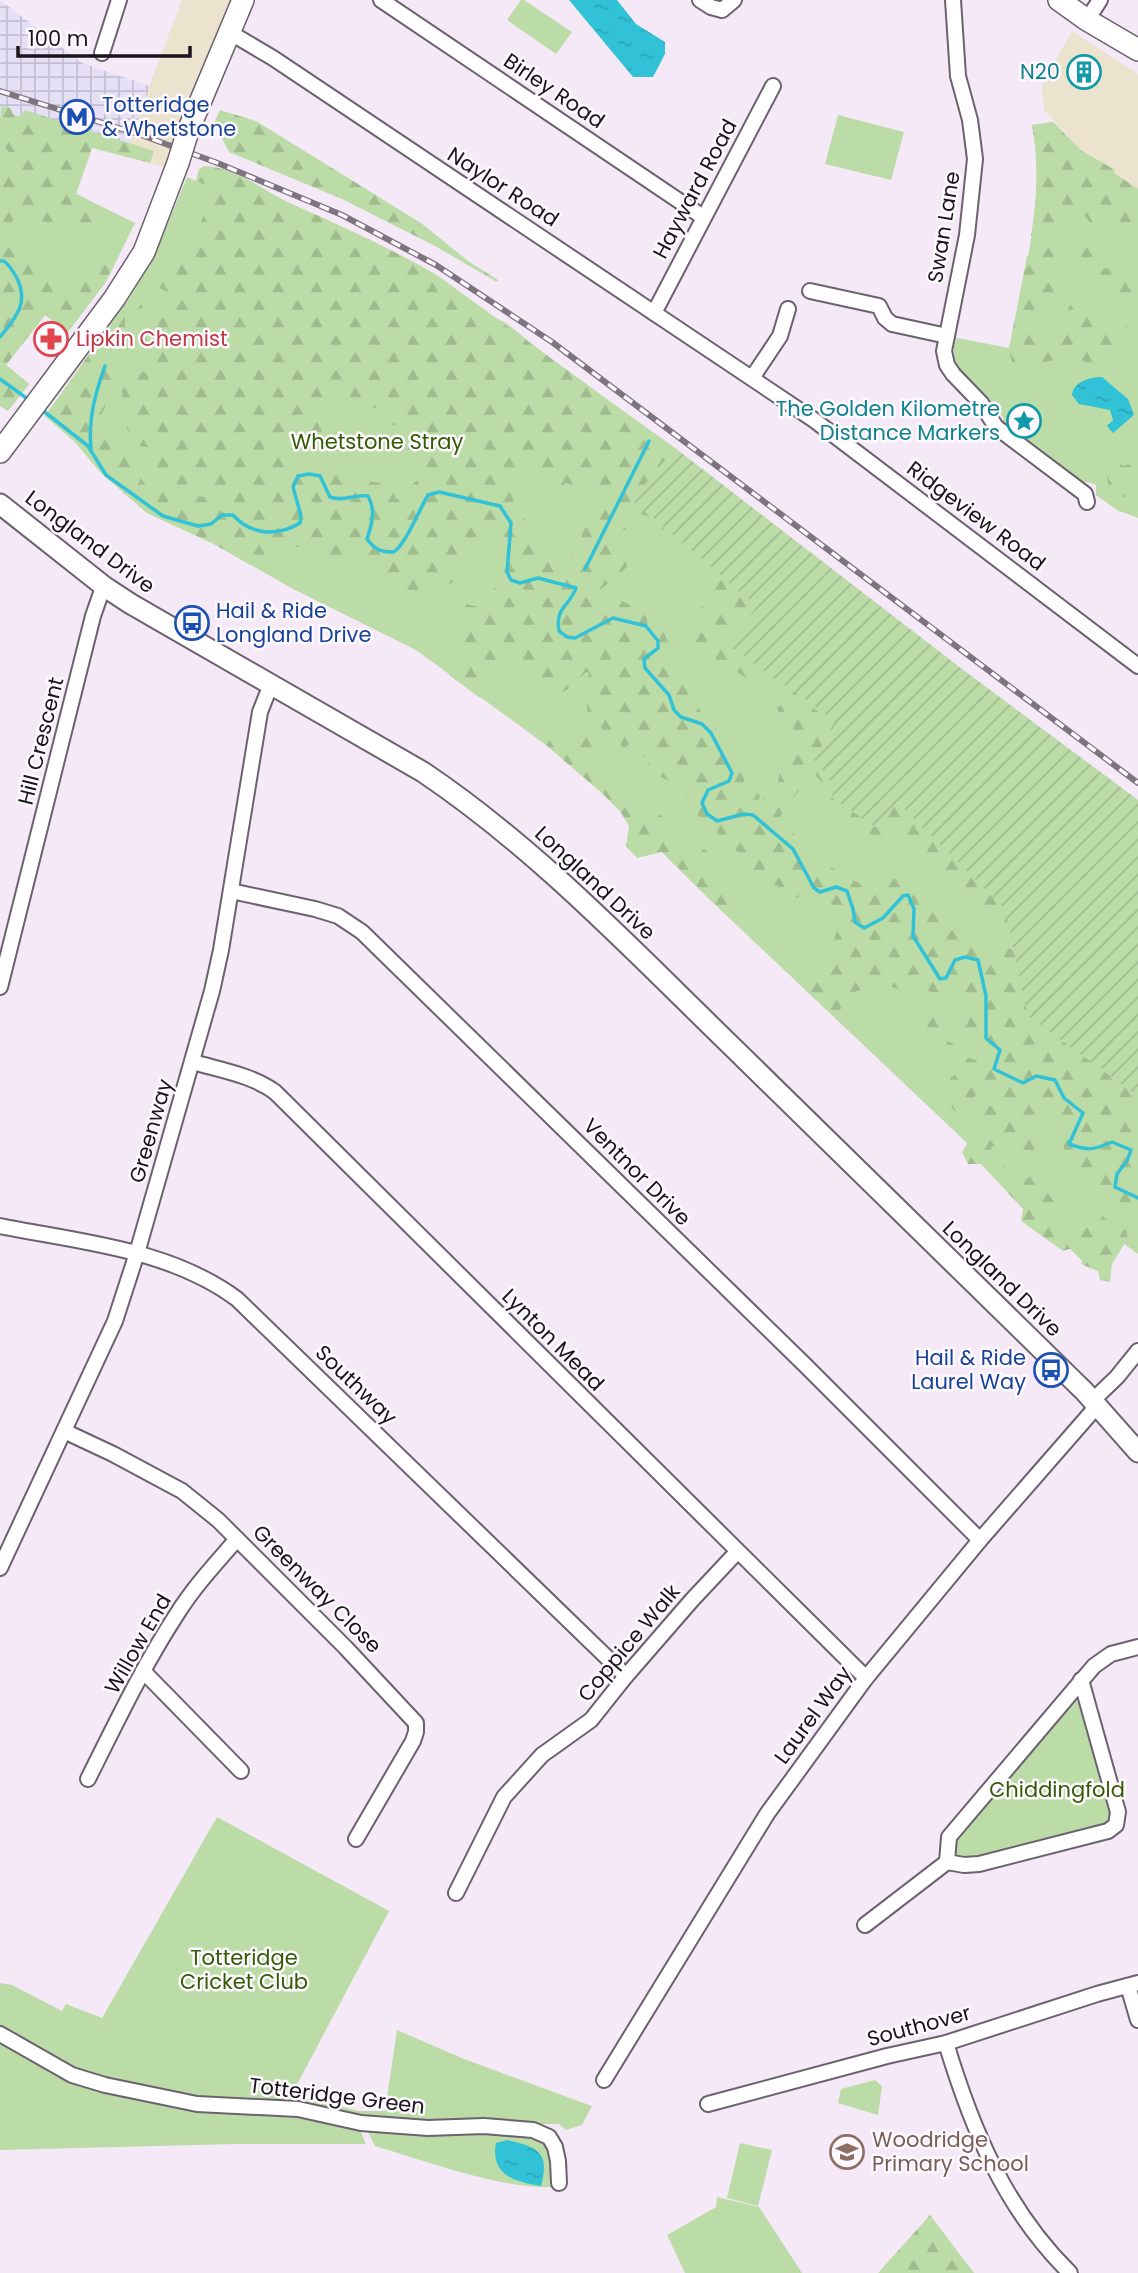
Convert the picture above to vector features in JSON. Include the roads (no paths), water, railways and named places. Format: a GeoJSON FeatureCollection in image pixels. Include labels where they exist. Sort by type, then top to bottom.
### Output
{"type":"FeatureCollection","features":[{"type":"Feature","properties":{"kind":"main road"},"geometry":{"type":"LineString","coordinates":[[0,452],[114,299],[144,252],[188,131],[243,0]]}},
{"type":"Feature","properties":{"kind":"main road"},"geometry":{"type":"LineString","coordinates":[[1059,0],[1138,50]]}},
{"type":"Feature","properties":{"kind":"street"},"geometry":{"type":"LineString","coordinates":[[102,53],[119,0]]}},
{"type":"Feature","properties":{"kind":"street","name":"Birley Road"},"geometry":{"type":"LineString","coordinates":[[381,0],[704,217]]}},
{"type":"Feature","properties":{"kind":"street"},"geometry":{"type":"LineString","coordinates":[[700,0],[722,10],[734,0]]}},
{"type":"Feature","properties":{"kind":"street","name":"Swan Lane"},"geometry":{"type":"LineString","coordinates":[[953,0],[958,76],[970,120],[975,159],[967,235],[944,351],[947,365],[981,403],[996,427],[1085,494],[1087,502]]}},
{"type":"Feature","properties":{"kind":"street"},"geometry":{"type":"LineString","coordinates":[[1087,20],[1100,0]]}},
{"type":"Feature","properties":{"kind":"street","name":"Naylor Road"},"geometry":{"type":"LineString","coordinates":[[229,32],[273,58],[752,378]]}},
{"type":"Feature","properties":{"kind":"street","name":"Hayward Road"},"geometry":{"type":"LineString","coordinates":[[654,313],[773,86]]}},
{"type":"Feature","properties":{"kind":"street"},"geometry":{"type":"LineString","coordinates":[[810,291],[879,306],[885,318],[892,324],[947,336]]}},
{"type":"Feature","properties":{"kind":"street"},"geometry":{"type":"LineString","coordinates":[[752,378],[780,336],[788,309]]}},
{"type":"Feature","properties":{"kind":"street","name":"Ridgeview Road"},"geometry":{"type":"LineString","coordinates":[[752,378],[814,420],[1138,666]]}},
{"type":"Feature","properties":{"kind":"street","name":"Longland Drive"},"geometry":{"type":"LineString","coordinates":[[0,504],[105,587],[422,772],[528,850],[1091,1399],[1138,1452]]}},
{"type":"Feature","properties":{"kind":"street","name":"Hill Crescent"},"geometry":{"type":"LineString","coordinates":[[0,987],[93,616],[105,587]]}},
{"type":"Feature","properties":{"kind":"street","name":"Greenway"},"geometry":{"type":"LineString","coordinates":[[0,1568],[115,1321],[137,1254],[212,991],[260,712],[271,684]]}},
{"type":"Feature","properties":{"kind":"street","name":"Ventnor Drive"},"geometry":{"type":"LineString","coordinates":[[231,891],[338,916],[362,932],[980,1540]]}},
{"type":"Feature","properties":{"kind":"street","name":"Lynton Mead"},"geometry":{"type":"LineString","coordinates":[[192,1062],[246,1077],[275,1092],[866,1678]]}},
{"type":"Feature","properties":{"kind":"street","name":"Southway"},"geometry":{"type":"LineString","coordinates":[[0,1226],[137,1254],[177,1265],[221,1287],[237,1299],[626,1676]]}},
{"type":"Feature","properties":{"kind":"street","name":"Laurel Way"},"geometry":{"type":"LineString","coordinates":[[604,2080],[767,1814],[866,1678],[980,1540],[1091,1399],[1117,1377],[1138,1351]]}},
{"type":"Feature","properties":{"kind":"street","name":"Greenway Close"},"geometry":{"type":"LineString","coordinates":[[64,1431],[183,1491],[218,1520],[318,1619],[416,1723],[413,1741],[355,1839]]}},
{"type":"Feature","properties":{"kind":"street","name":"Willow End"},"geometry":{"type":"LineString","coordinates":[[88,1779],[143,1671],[177,1613],[237,1539]]}},
{"type":"Feature","properties":{"kind":"street","name":"Coppice Walk"},"geometry":{"type":"LineString","coordinates":[[456,1893],[504,1797],[542,1755],[591,1720],[626,1676],[737,1552]]}},
{"type":"Feature","properties":{"kind":"street"},"geometry":{"type":"LineString","coordinates":[[947,1862],[949,1837],[1081,1680],[1111,1654],[1138,1647]]}},
{"type":"Feature","properties":{"kind":"street"},"geometry":{"type":"LineString","coordinates":[[143,1671],[241,1771]]}},
{"type":"Feature","properties":{"kind":"street"},"geometry":{"type":"LineString","coordinates":[[865,1925],[947,1862],[979,1864],[1108,1831],[1116,1825],[1118,1812],[1081,1680]]}},
{"type":"Feature","properties":{"kind":"street"},"geometry":{"type":"LineString","coordinates":[[1133,1985],[1138,2020]]}},
{"type":"Feature","properties":{"kind":"street","name":"Southover"},"geometry":{"type":"LineString","coordinates":[[708,2104],[946,2043],[1133,1985]]}},
{"type":"Feature","properties":{"kind":"street","name":"Totteridge Green"},"geometry":{"type":"LineString","coordinates":[[0,2034],[72,2075],[105,2085],[197,2104],[298,2109],[361,2123],[428,2128],[484,2126],[533,2130],[549,2137],[555,2147],[558,2183]]}},
{"type":"Feature","properties":{"kind":"street"},"geometry":{"type":"LineString","coordinates":[[946,2043],[974,2128],[989,2160],[1007,2192],[1044,2243],[1070,2273]]}},
{"type":"Feature","properties":{"kind":"water"},"geometry":{"type":"Polygon","coordinates":[[[569,0],[617,0],[636,24],[665,42],[665,54],[653,77],[633,77],[569,0]]]}},
{"type":"Feature","properties":{"kind":"water"},"geometry":{"type":"Polygon","coordinates":[[[1102,377],[1128,399],[1134,415],[1113,433],[1107,426],[1113,420],[1110,410],[1079,404],[1072,395],[1075,387],[1083,381],[1102,377]]]}},
{"type":"Feature","properties":{"kind":"water"},"geometry":{"type":"Polygon","coordinates":[[[507,2140],[527,2145],[539,2153],[544,2165],[541,2186],[514,2179],[501,2170],[495,2154],[496,2143],[507,2140]]]}},
{"type":"Feature","properties":{"kind":"waterway"},"geometry":{"type":"LineString","coordinates":[[0,261],[4,261],[14,273],[22,295],[16,316],[0,337]]}},
{"type":"Feature","properties":{"kind":"waterway"},"geometry":{"type":"LineString","coordinates":[[91,449],[93,407],[105,366]]}},
{"type":"Feature","properties":{"kind":"waterway"},"geometry":{"type":"LineString","coordinates":[[0,379],[29,400]]}},
{"type":"Feature","properties":{"kind":"waterway"},"geometry":{"type":"LineString","coordinates":[[41,409],[88,446],[106,475],[163,516],[198,526],[211,524],[222,515],[233,515],[248,527],[265,532],[282,530],[300,523],[301,516],[293,487],[298,476],[309,474],[320,476],[330,497],[339,499],[368,496],[373,512],[367,539],[385,552],[394,552],[399,547],[428,495],[439,492],[500,506],[511,523],[507,572],[511,580],[520,583],[538,578],[576,588],[559,617],[559,631],[567,637],[575,638],[613,618],[646,626],[658,641],[658,648],[644,659],[645,668],[669,695],[674,710],[681,717],[702,724],[711,733],[732,773],[729,781],[708,790],[702,803],[707,814],[717,821],[744,814],[753,815],[793,849],[814,888],[820,892],[836,887],[847,891],[855,922],[864,928],[883,918],[903,896],[908,895],[914,909],[913,936],[940,979],[946,978],[955,960],[965,957],[978,960],[986,996],[986,1038],[1000,1050],[994,1069],[1023,1083],[1036,1076],[1055,1080],[1064,1098],[1083,1113],[1069,1144],[1091,1149],[1112,1142],[1131,1150],[1117,1174],[1115,1187],[1138,1198]]}},
{"type":"Feature","properties":{"kind":"waterway"},"geometry":{"type":"LineString","coordinates":[[585,569],[649,441]]}},
{"type":"Feature","properties":{"kind":"railway"},"geometry":{"type":"LineString","coordinates":[[0,91],[141,135],[215,162],[342,215],[436,265],[552,342],[1138,783]]}},
{"type":"Feature","properties":{"kind":"place","name":"N20"},"geometry":{"type":"Point","coordinates":[1084,72]}},
{"type":"Feature","properties":{"kind":"place","name":"Totteridge & Whetstone"},"geometry":{"type":"Point","coordinates":[77,117]}},
{"type":"Feature","properties":{"kind":"place","name":"Lipkin Chemist"},"geometry":{"type":"Point","coordinates":[51,339]}},
{"type":"Feature","properties":{"kind":"place","name":"The Golden Kilometre Distance Markers"},"geometry":{"type":"Point","coordinates":[1024,421]}},
{"type":"Feature","properties":{"kind":"place","name":"Hail & Ride Longland Drive"},"geometry":{"type":"Point","coordinates":[192,623]}},
{"type":"Feature","properties":{"kind":"place","name":"Hail & Ride Laurel Way"},"geometry":{"type":"Point","coordinates":[1051,1370]}},
{"type":"Feature","properties":{"kind":"place","name":"Woodridge Primary School"},"geometry":{"type":"Point","coordinates":[847,2152]}},
{"type":"Feature","properties":{"kind":"park label","name":"Whetstone Stray"},"geometry":{"type":"Point","coordinates":[377,442]}},
{"type":"Feature","properties":{"kind":"park label","name":"Chiddingfold"},"geometry":{"type":"Point","coordinates":[1057,1790]}},
{"type":"Feature","properties":{"kind":"park label","name":"Totteridge Cricket Club"},"geometry":{"type":"Point","coordinates":[244,1970]}}]}
